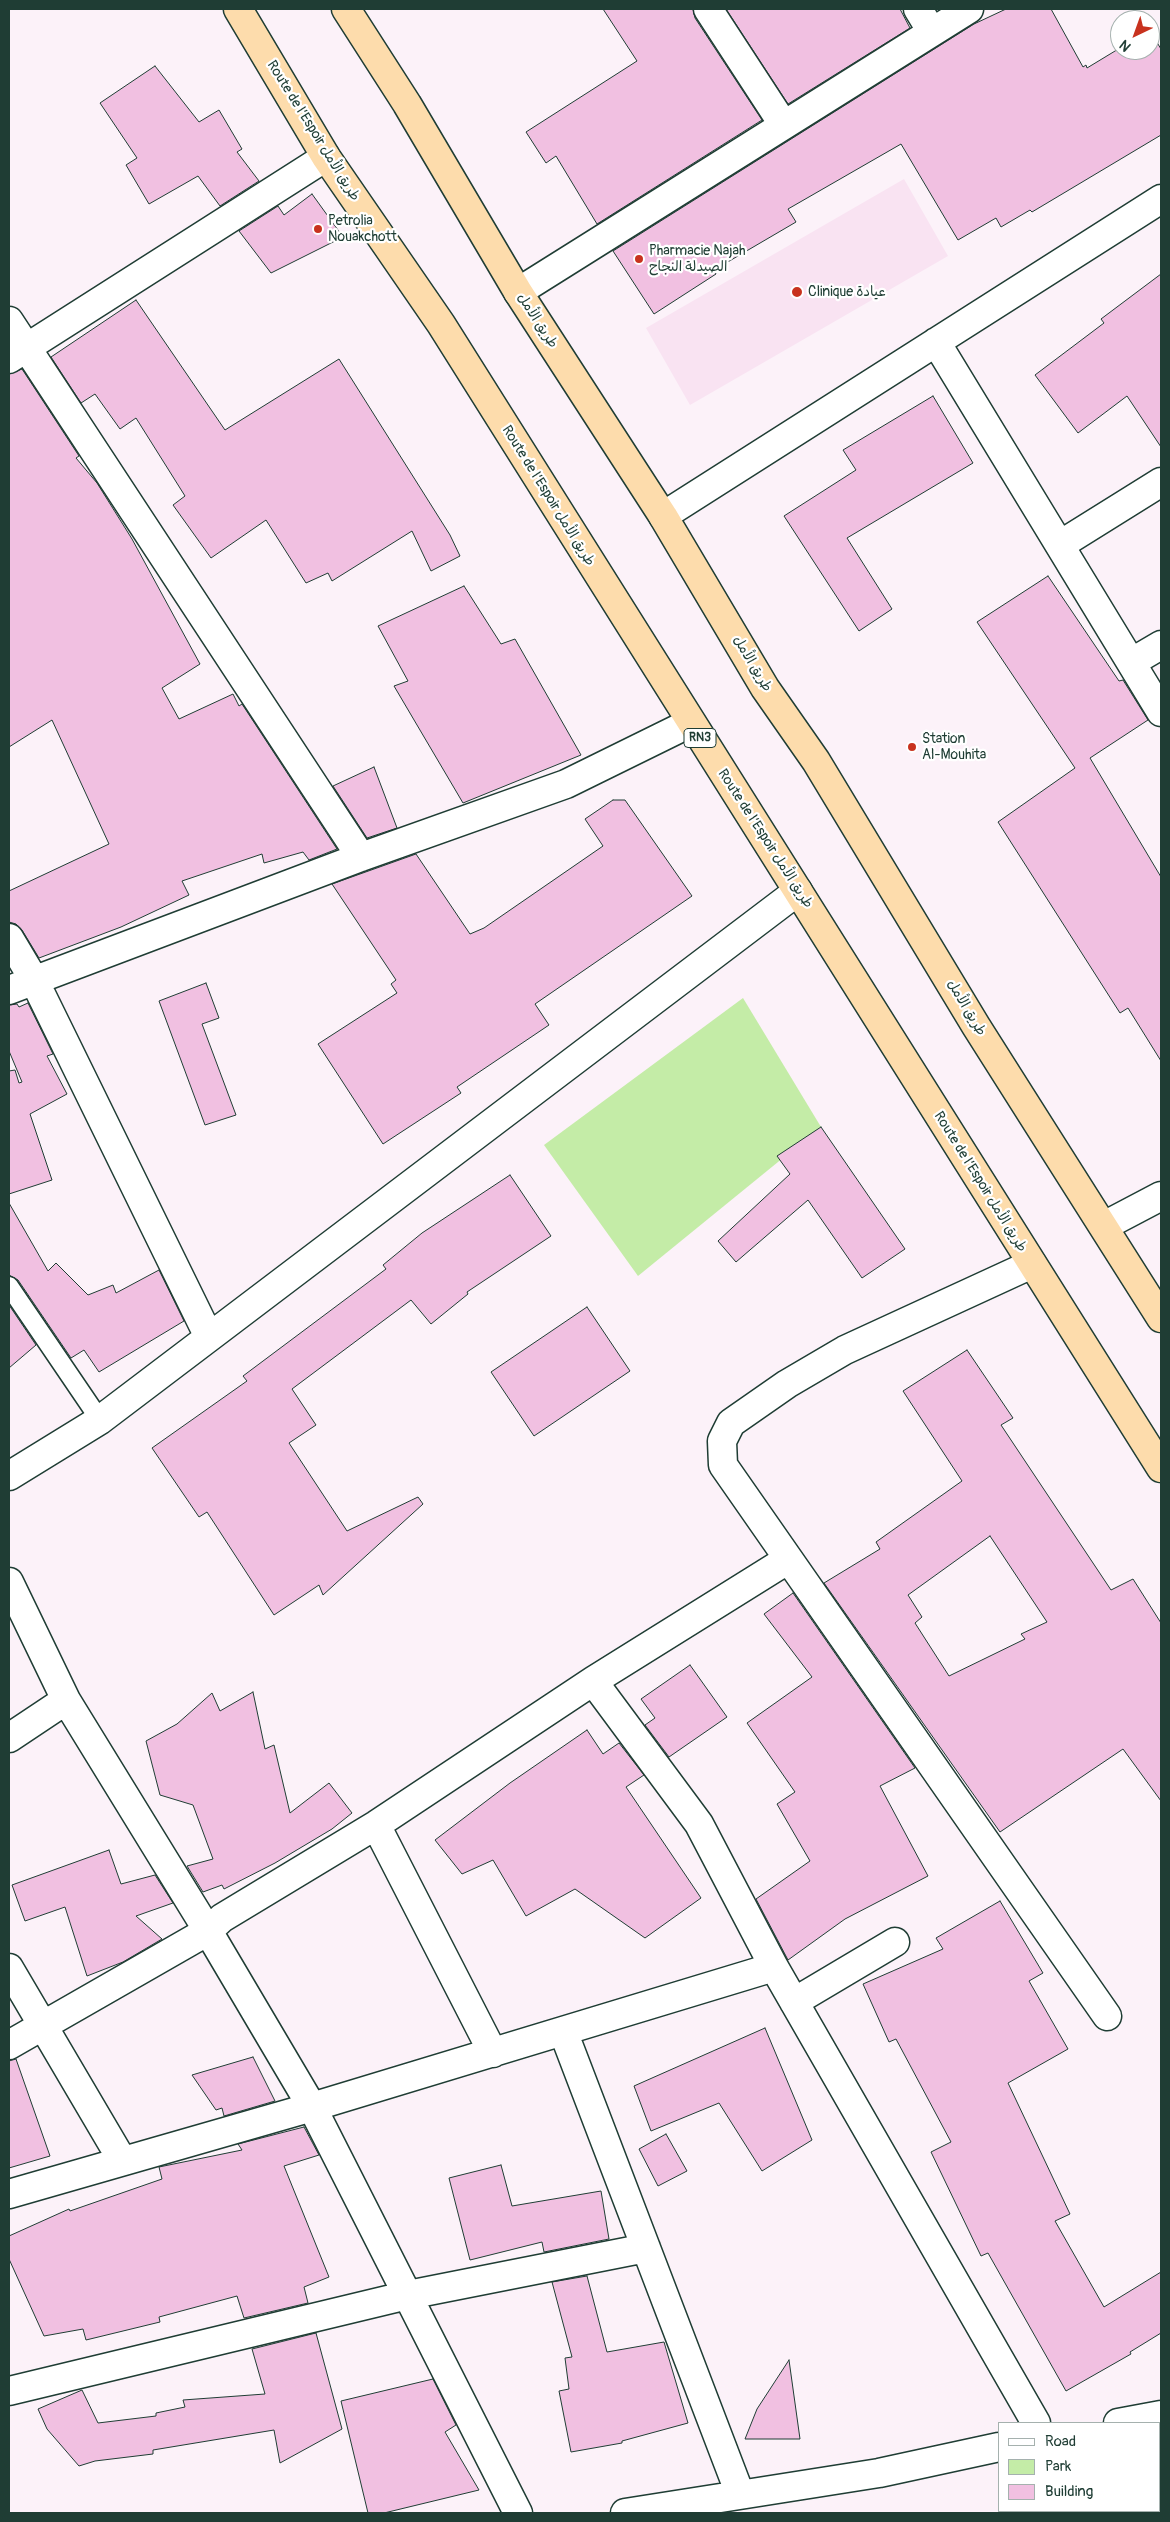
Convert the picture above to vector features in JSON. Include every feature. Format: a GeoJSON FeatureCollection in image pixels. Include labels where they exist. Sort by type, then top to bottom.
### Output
{"type":"FeatureCollection","features":[{"type":"Feature","properties":{"kind":"highway","name":"Route de l’Espoir طريق الأمل"},"geometry":{"type":"LineString","coordinates":[[238,9],[326,156],[441,324],[690,723],[798,891],[1161,1468]]}},
{"type":"Feature","properties":{"kind":"highway","name":"طريق الأمل"},"geometry":{"type":"LineString","coordinates":[[346,9],[407,104],[518,292],[663,516],[765,688],[816,761],[976,1026],[1161,1318]]}},
{"type":"Feature","properties":{"kind":"street"},"geometry":{"type":"LineString","coordinates":[[708,9],[783,124]]}},
{"type":"Feature","properties":{"kind":"street"},"geometry":{"type":"LineString","coordinates":[[918,9],[932,32]]}},
{"type":"Feature","properties":{"kind":"street"},"geometry":{"type":"LineString","coordinates":[[518,292],[969,9]]}},
{"type":"Feature","properties":{"kind":"street"},"geometry":{"type":"LineString","coordinates":[[17,354],[326,156]]}},
{"type":"Feature","properties":{"kind":"street"},"geometry":{"type":"LineString","coordinates":[[663,516],[1161,200]]}},
{"type":"Feature","properties":{"kind":"street"},"geometry":{"type":"LineString","coordinates":[[9,321],[17,354],[361,858]]}},
{"type":"Feature","properties":{"kind":"street"},"geometry":{"type":"LineString","coordinates":[[936,342],[1161,712]]}},
{"type":"Feature","properties":{"kind":"street"},"geometry":{"type":"LineString","coordinates":[[1060,544],[1161,482]]}},
{"type":"Feature","properties":{"kind":"street"},"geometry":{"type":"LineString","coordinates":[[1132,662],[1161,645]]}},
{"type":"Feature","properties":{"kind":"street"},"geometry":{"type":"LineString","coordinates":[[9,990],[361,858],[566,784],[690,723]]}},
{"type":"Feature","properties":{"kind":"street"},"geometry":{"type":"LineString","coordinates":[[9,1476],[100,1420],[798,891]]}},
{"type":"Feature","properties":{"kind":"street"},"geometry":{"type":"LineString","coordinates":[[9,938],[34,980],[209,1337]]}},
{"type":"Feature","properties":{"kind":"street"},"geometry":{"type":"LineString","coordinates":[[1104,1226],[1161,1196]]}},
{"type":"Feature","properties":{"kind":"street"},"geometry":{"type":"LineString","coordinates":[[1032,1264],[845,1350],[788,1384],[731,1423],[722,1441],[723,1465],[787,1560],[1107,2016]]}},
{"type":"Feature","properties":{"kind":"street"},"geometry":{"type":"LineString","coordinates":[[9,2045],[208,1931],[222,1918],[376,1825],[593,1681],[787,1560]]}},
{"type":"Feature","properties":{"kind":"street"},"geometry":{"type":"LineString","coordinates":[[9,1582],[66,1700],[208,1931],[312,2107],[518,2513]]}},
{"type":"Feature","properties":{"kind":"street"},"geometry":{"type":"LineString","coordinates":[[593,1681],[699,1824],[774,1967],[1035,2422]]}},
{"type":"Feature","properties":{"kind":"street"},"geometry":{"type":"LineString","coordinates":[[9,1738],[66,1700]]}},
{"type":"Feature","properties":{"kind":"street"},"geometry":{"type":"LineString","coordinates":[[376,1825],[493,2053]]}},
{"type":"Feature","properties":{"kind":"street"},"geometry":{"type":"LineString","coordinates":[[794,2002],[895,1942]]}},
{"type":"Feature","properties":{"kind":"street"},"geometry":{"type":"LineString","coordinates":[[9,2194],[312,2107],[774,1967]]}},
{"type":"Feature","properties":{"kind":"street"},"geometry":{"type":"LineString","coordinates":[[9,1968],[122,2160]]}},
{"type":"Feature","properties":{"kind":"street"},"geometry":{"type":"LineString","coordinates":[[563,2031],[740,2494]]}},
{"type":"Feature","properties":{"kind":"street"},"geometry":{"type":"LineString","coordinates":[[9,2391],[408,2295],[646,2248]]}},
{"type":"Feature","properties":{"kind":"street"},"geometry":{"type":"LineString","coordinates":[[1123,2422],[1161,2415]]}},
{"type":"Feature","properties":{"kind":"street"},"geometry":{"type":"LineString","coordinates":[[625,2513],[879,2474],[998,2447]]}},
{"type":"Feature","properties":{"kind":"lane"},"geometry":{"type":"LineString","coordinates":[[9,1286],[100,1420]]}},
{"type":"Feature","properties":{"kind":"shaded area","name":"Clinique عيادة"},"geometry":{"type":"Polygon","coordinates":[[[904,179],[948,256],[690,405],[646,328],[904,179]]]}},
{"type":"Feature","properties":{"kind":"green space"},"geometry":{"type":"Polygon","coordinates":[[[743,998],[821,1127],[638,1276],[544,1145],[743,998]]]}},
{"type":"Feature","properties":{"kind":"building"},"geometry":{"type":"Polygon","coordinates":[[[603,9],[693,9],[695,18],[762,120],[597,224],[556,156],[546,163],[526,132],[637,61],[603,9]]]}},
{"type":"Feature","properties":{"kind":"building"},"geometry":{"type":"Polygon","coordinates":[[[726,9],[900,9],[910,28],[788,104],[726,9]]]}},
{"type":"Feature","properties":{"kind":"building"},"geometry":{"type":"Polygon","coordinates":[[[1006,9],[1051,9],[1083,67],[1086,65],[1087,68],[1110,54],[1110,60],[1160,60],[1160,47],[1161,135],[1032,212],[1030,210],[1001,227],[996,218],[958,240],[901,144],[788,209],[796,222],[714,270],[716,274],[654,314],[613,251],[974,24],[1006,9]]]}},
{"type":"Feature","properties":{"kind":"building"},"geometry":{"type":"Polygon","coordinates":[[[155,66],[199,122],[219,110],[242,149],[237,152],[259,181],[220,206],[198,176],[149,204],[126,165],[137,158],[100,103],[155,66]]]}},
{"type":"Feature","properties":{"kind":"building"},"geometry":{"type":"Polygon","coordinates":[[[312,194],[343,237],[271,273],[239,231],[278,206],[284,215],[312,194]]]}},
{"type":"Feature","properties":{"kind":"building"},"geometry":{"type":"Polygon","coordinates":[[[1161,274],[1161,447],[1127,396],[1078,433],[1035,375],[1104,323],[1101,319],[1161,274]]]}},
{"type":"Feature","properties":{"kind":"building"},"geometry":{"type":"Polygon","coordinates":[[[136,300],[225,430],[339,359],[450,535],[460,556],[431,571],[412,531],[332,581],[328,573],[306,583],[266,520],[211,558],[173,505],[185,496],[136,418],[120,429],[95,394],[81,403],[51,357],[136,300]]]}},
{"type":"Feature","properties":{"kind":"building"},"geometry":{"type":"Polygon","coordinates":[[[22,369],[79,456],[76,458],[97,483],[132,539],[200,664],[162,688],[179,719],[233,694],[239,706],[242,704],[337,849],[309,860],[303,852],[264,863],[262,854],[182,881],[189,895],[121,927],[39,958],[22,930],[16,924],[9,922],[9,891],[109,844],[52,720],[9,747],[9,374],[22,369]]]}},
{"type":"Feature","properties":{"kind":"building"},"geometry":{"type":"Polygon","coordinates":[[[933,396],[973,463],[847,538],[892,609],[859,631],[784,516],[856,470],[843,450],[933,396]]]}},
{"type":"Feature","properties":{"kind":"building"},"geometry":{"type":"Polygon","coordinates":[[[1048,576],[1119,681],[1123,680],[1148,720],[1090,758],[1161,877],[1161,1061],[1128,1008],[1120,1013],[998,822],[1075,768],[977,622],[1048,576]]]}},
{"type":"Feature","properties":{"kind":"building"},"geometry":{"type":"Polygon","coordinates":[[[464,586],[501,644],[515,639],[581,755],[463,803],[394,686],[408,681],[378,626],[464,586]]]}},
{"type":"Feature","properties":{"kind":"building"},"geometry":{"type":"Polygon","coordinates":[[[374,767],[397,828],[367,838],[333,786],[374,767]]]}},
{"type":"Feature","properties":{"kind":"building"},"geometry":{"type":"Polygon","coordinates":[[[613,800],[625,800],[692,896],[535,1004],[549,1025],[457,1087],[461,1093],[383,1144],[318,1044],[397,993],[391,984],[396,980],[332,884],[416,854],[470,934],[484,928],[603,846],[585,819],[613,800]]]}},
{"type":"Feature","properties":{"kind":"building"},"geometry":{"type":"Polygon","coordinates":[[[206,983],[219,1018],[202,1024],[236,1115],[205,1125],[159,1001],[206,983]]]}},
{"type":"Feature","properties":{"kind":"building"},"geometry":{"type":"Polygon","coordinates":[[[28,1003],[53,1054],[47,1056],[67,1094],[30,1114],[52,1180],[9,1194],[9,1071],[15,1070],[19,1083],[22,1082],[9,1051],[9,1005],[17,1004],[19,1007],[28,1003]]]}},
{"type":"Feature","properties":{"kind":"building"},"geometry":{"type":"Polygon","coordinates":[[[821,1127],[905,1249],[862,1278],[808,1200],[736,1262],[718,1241],[790,1174],[777,1156],[821,1127]]]}},
{"type":"Feature","properties":{"kind":"building"},"geometry":{"type":"Polygon","coordinates":[[[510,1175],[551,1236],[467,1292],[468,1294],[431,1324],[411,1300],[292,1389],[316,1425],[289,1443],[347,1531],[418,1497],[423,1504],[323,1595],[319,1585],[274,1615],[207,1512],[199,1517],[152,1448],[247,1381],[243,1376],[386,1269],[383,1265],[422,1233],[510,1175]]]}},
{"type":"Feature","properties":{"kind":"building"},"geometry":{"type":"Polygon","coordinates":[[[9,1203],[48,1271],[56,1263],[88,1295],[113,1285],[116,1293],[159,1270],[184,1321],[99,1372],[84,1350],[71,1358],[18,1280],[9,1275],[9,1203]]]}},
{"type":"Feature","properties":{"kind":"building"},"geometry":{"type":"Polygon","coordinates":[[[9,1305],[36,1345],[9,1368],[9,1305]]]}},
{"type":"Feature","properties":{"kind":"building"},"geometry":{"type":"Polygon","coordinates":[[[587,1307],[630,1371],[534,1436],[491,1372],[587,1307]]]}},
{"type":"Feature","properties":{"kind":"building"},"geometry":{"type":"Polygon","coordinates":[[[967,1350],[1013,1418],[1001,1425],[1111,1590],[1133,1579],[1161,1623],[1161,1801],[1123,1749],[1000,1832],[824,1583],[880,1549],[876,1542],[962,1481],[903,1391],[967,1350]],[[990,1536],[908,1595],[922,1617],[915,1623],[949,1676],[1025,1639],[1021,1634],[1047,1622],[990,1536]]]}},
{"type":"Feature","properties":{"kind":"building"},"geometry":{"type":"Polygon","coordinates":[[[793,1593],[915,1768],[880,1786],[928,1876],[845,1919],[788,1960],[756,1899],[810,1861],[777,1804],[795,1792],[747,1723],[812,1677],[764,1614],[793,1593]]]}},
{"type":"Feature","properties":{"kind":"building"},"geometry":{"type":"Polygon","coordinates":[[[690,1665],[727,1717],[669,1757],[645,1725],[655,1718],[641,1699],[690,1665]]]}},
{"type":"Feature","properties":{"kind":"building"},"geometry":{"type":"Polygon","coordinates":[[[253,1692],[265,1749],[274,1745],[290,1813],[329,1783],[352,1813],[332,1829],[275,1863],[224,1889],[222,1885],[203,1892],[187,1866],[213,1859],[193,1805],[160,1795],[146,1741],[177,1724],[212,1693],[220,1711],[253,1692]]]}},
{"type":"Feature","properties":{"kind":"building"},"geometry":{"type":"Polygon","coordinates":[[[587,1730],[603,1754],[619,1743],[644,1775],[626,1787],[701,1898],[645,1938],[575,1889],[526,1916],[493,1860],[462,1874],[435,1840],[510,1783],[587,1730]]]}},
{"type":"Feature","properties":{"kind":"building"},"geometry":{"type":"Polygon","coordinates":[[[109,1850],[121,1884],[155,1875],[173,1903],[136,1916],[162,1939],[123,1962],[87,1976],[65,1907],[25,1921],[12,1885],[109,1850]]]}},
{"type":"Feature","properties":{"kind":"building"},"geometry":{"type":"Polygon","coordinates":[[[1000,1901],[1043,1973],[1029,1981],[1068,2049],[1008,2083],[1070,2214],[1055,2221],[1104,2307],[1161,2272],[1161,2333],[1130,2352],[1131,2354],[1066,2391],[988,2253],[981,2256],[931,2152],[951,2142],[896,2039],[889,2042],[863,1984],[943,1949],[936,1938],[1000,1901]]]}},
{"type":"Feature","properties":{"kind":"building"},"geometry":{"type":"Polygon","coordinates":[[[765,2028],[812,2140],[762,2171],[719,2103],[651,2131],[634,2086],[765,2028]]]}},
{"type":"Feature","properties":{"kind":"building"},"geometry":{"type":"Polygon","coordinates":[[[253,2057],[275,2101],[224,2116],[222,2108],[216,2110],[192,2075],[253,2057]]]}},
{"type":"Feature","properties":{"kind":"building"},"geometry":{"type":"Polygon","coordinates":[[[16,2059],[50,2156],[9,2168],[9,2061],[16,2059]]]}},
{"type":"Feature","properties":{"kind":"building"},"geometry":{"type":"Polygon","coordinates":[[[304,2127],[319,2155],[284,2166],[329,2277],[304,2287],[308,2303],[244,2318],[237,2296],[159,2317],[160,2322],[86,2340],[83,2329],[44,2336],[9,2259],[9,2236],[69,2209],[70,2211],[162,2179],[159,2167],[242,2150],[238,2144],[304,2127]]]}},
{"type":"Feature","properties":{"kind":"building"},"geometry":{"type":"Polygon","coordinates":[[[666,2134],[687,2171],[658,2186],[639,2149],[666,2134]]]}},
{"type":"Feature","properties":{"kind":"building"},"geometry":{"type":"Polygon","coordinates":[[[501,2165],[512,2206],[601,2191],[609,2239],[544,2252],[542,2242],[470,2260],[449,2178],[501,2165]]]}},
{"type":"Feature","properties":{"kind":"building"},"geometry":{"type":"Polygon","coordinates":[[[587,2276],[607,2352],[664,2342],[688,2423],[622,2441],[622,2443],[571,2452],[559,2391],[569,2389],[565,2358],[572,2357],[552,2282],[587,2276]]]}},
{"type":"Feature","properties":{"kind":"building"},"geometry":{"type":"Polygon","coordinates":[[[316,2333],[342,2429],[280,2463],[274,2430],[153,2450],[153,2454],[95,2461],[79,2466],[47,2429],[38,2409],[82,2390],[98,2423],[156,2416],[156,2413],[185,2407],[183,2400],[265,2394],[252,2349],[316,2333]]]}},
{"type":"Feature","properties":{"kind":"building"},"geometry":{"type":"Polygon","coordinates":[[[789,2360],[800,2439],[745,2439],[757,2409],[789,2360]]]}},
{"type":"Feature","properties":{"kind":"building"},"geometry":{"type":"Polygon","coordinates":[[[433,2379],[456,2425],[445,2432],[479,2490],[384,2513],[368,2513],[341,2401],[433,2379]]]}},
{"type":"Feature","properties":{"kind":"place","name":"Petrolia Nouakchott"},"geometry":{"type":"Point","coordinates":[318,229]}},
{"type":"Feature","properties":{"kind":"place","name":"Pharmacie Najah الصيدلة النجاح"},"geometry":{"type":"Point","coordinates":[639,259]}},
{"type":"Feature","properties":{"kind":"place","name":"Clinique عيادة"},"geometry":{"type":"Point","coordinates":[797,292]}},
{"type":"Feature","properties":{"kind":"place","name":"Station Al-Mouhita"},"geometry":{"type":"Point","coordinates":[912,747]}}]}
